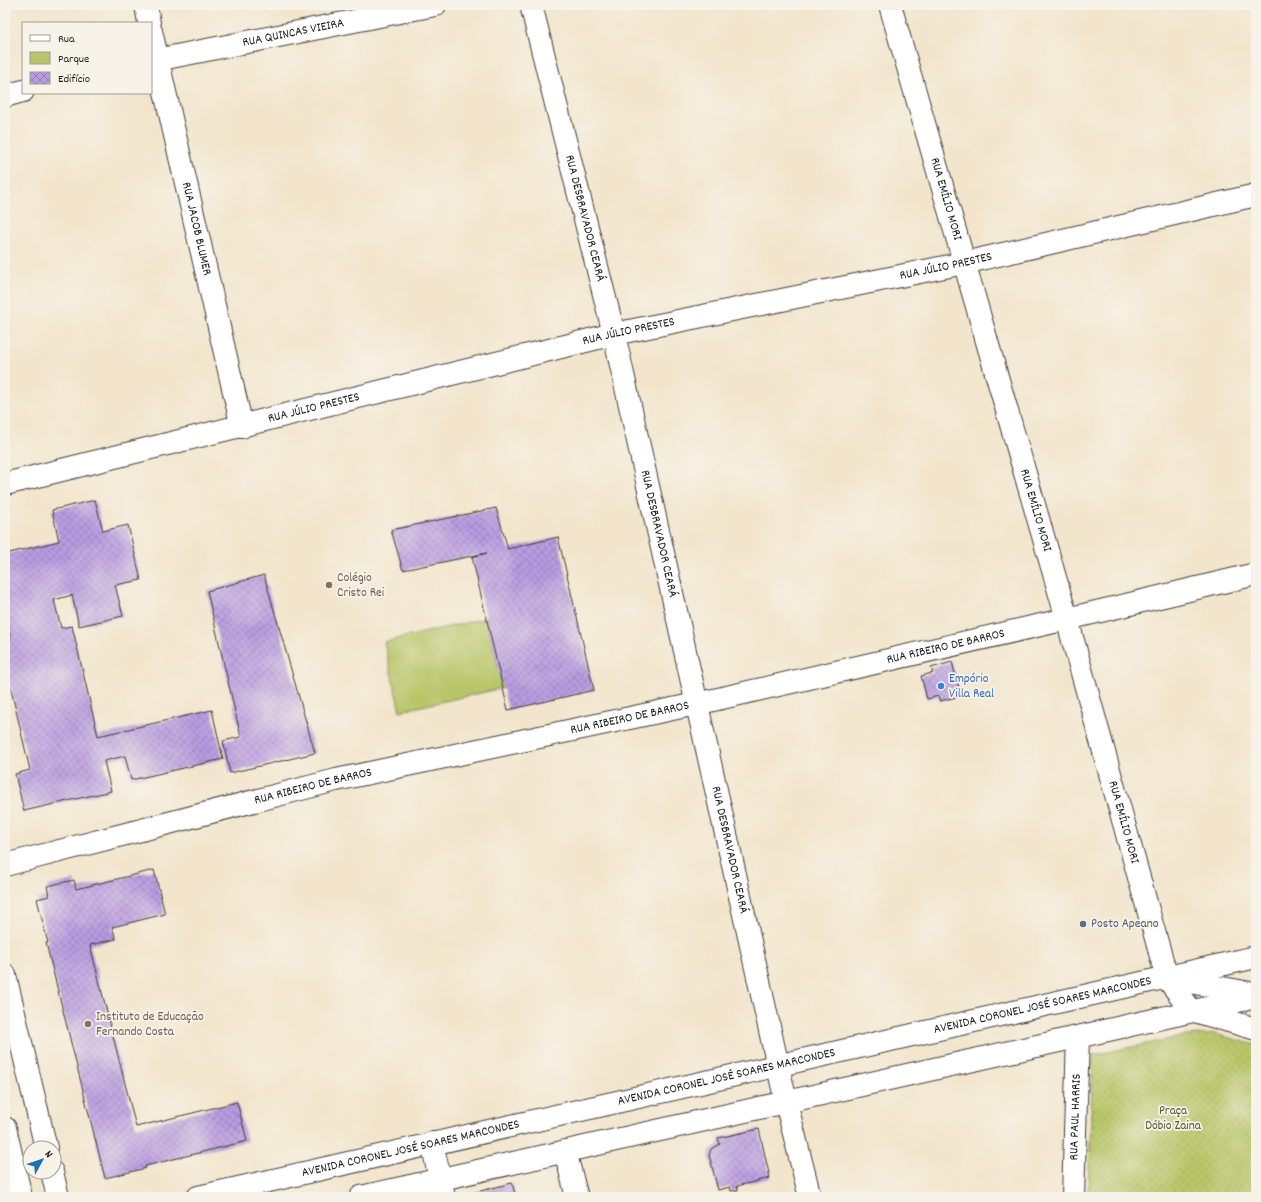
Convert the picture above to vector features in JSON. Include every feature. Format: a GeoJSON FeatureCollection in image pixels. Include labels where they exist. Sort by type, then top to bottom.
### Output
{"type":"FeatureCollection","features":[{"type":"Feature","properties":{"kind":"street"},"geometry":{"type":"LineString","coordinates":[[146,5],[149,22]]}},
{"type":"Feature","properties":{"kind":"street","name":"RUA QUINCAS VIEIRA"},"geometry":{"type":"LineString","coordinates":[[154,60],[434,5]]}},
{"type":"Feature","properties":{"kind":"street","name":"RUA DESBRAVADOR CEARÁ"},"geometry":{"type":"LineString","coordinates":[[531,5],[614,334],[696,704],[779,1065],[786,1102],[810,1197]]}},
{"type":"Feature","properties":{"kind":"street","name":"RUA EMÍLIO MORI"},"geometry":{"type":"LineString","coordinates":[[890,5],[1067,619],[1167,978],[1191,1010]]}},
{"type":"Feature","properties":{"kind":"street","name":"RUA JACOB BLUMER"},"geometry":{"type":"LineString","coordinates":[[152,41],[154,60],[242,427]]}},
{"type":"Feature","properties":{"kind":"street"},"geometry":{"type":"LineString","coordinates":[[5,96],[22,91]]}},
{"type":"Feature","properties":{"kind":"street","name":"RUA JÚLIO PRESTES"},"geometry":{"type":"LineString","coordinates":[[5,484],[242,427],[614,334],[964,264],[1256,195]]}},
{"type":"Feature","properties":{"kind":"street","name":"RUA RIBEIRO DE BARROS"},"geometry":{"type":"LineString","coordinates":[[5,865],[336,780],[696,704],[1256,574]]}},
{"type":"Feature","properties":{"kind":"street","name":"AVENIDA CORONEL JOSÉ SOARES MARCONDES"},"geometry":{"type":"LineString","coordinates":[[198,1197],[1256,957]]}},
{"type":"Feature","properties":{"kind":"street"},"geometry":{"type":"LineString","coordinates":[[5,975],[44,1140]]}},
{"type":"Feature","properties":{"kind":"street"},"geometry":{"type":"LineString","coordinates":[[1167,978],[1256,994]]}},
{"type":"Feature","properties":{"kind":"street"},"geometry":{"type":"LineString","coordinates":[[361,1197],[442,1188],[565,1151],[1078,1037],[1191,1010],[1256,997]]}},
{"type":"Feature","properties":{"kind":"street"},"geometry":{"type":"LineString","coordinates":[[1191,1010],[1256,1029]]}},
{"type":"Feature","properties":{"kind":"street","name":"RUA PAUL HARRIS"},"geometry":{"type":"LineString","coordinates":[[1073,1197],[1078,1037]]}},
{"type":"Feature","properties":{"kind":"street"},"geometry":{"type":"LineString","coordinates":[[5,1128],[21,1197]]}},
{"type":"Feature","properties":{"kind":"street"},"geometry":{"type":"LineString","coordinates":[[432,1143],[442,1188]]}},
{"type":"Feature","properties":{"kind":"street"},"geometry":{"type":"LineString","coordinates":[[565,1151],[577,1197]]}},
{"type":"Feature","properties":{"kind":"street"},"geometry":{"type":"LineString","coordinates":[[54,1180],[58,1197]]}},
{"type":"Feature","properties":{"kind":"green space"},"geometry":{"type":"Polygon","coordinates":[[[486,618],[503,688],[400,711],[384,642],[486,618]]]}},
{"type":"Feature","properties":{"kind":"green space","name":"Praça Dóbio Zaina"},"geometry":{"type":"Polygon","coordinates":[[[1215,1034],[1256,1045],[1256,1197],[1088,1197],[1093,1055],[1185,1036],[1215,1034]]]}},
{"type":"Feature","properties":{"kind":"building"},"geometry":{"type":"Polygon","coordinates":[[[95,500],[103,531],[128,525],[141,580],[115,585],[123,616],[79,626],[72,595],[54,600],[61,628],[72,626],[98,736],[212,710],[223,759],[131,780],[125,756],[104,761],[111,791],[24,811],[15,774],[30,770],[9,681],[5,682],[5,641],[11,640],[5,614],[5,554],[59,541],[52,510],[95,500]]]}},
{"type":"Feature","properties":{"kind":"building"},"geometry":{"type":"Polygon","coordinates":[[[496,508],[508,549],[558,537],[594,690],[508,710],[472,557],[487,553],[403,570],[391,530],[496,508]]]}},
{"type":"Feature","properties":{"kind":"building"},"geometry":{"type":"Polygon","coordinates":[[[264,575],[315,753],[230,773],[223,741],[241,737],[207,591],[264,575]]]}},
{"type":"Feature","properties":{"kind":"building","name":"Empório Villa Real"},"geometry":{"type":"Polygon","coordinates":[[[952,662],[961,696],[940,701],[938,696],[927,699],[921,676],[933,673],[931,668],[952,662]]]}},
{"type":"Feature","properties":{"kind":"building","name":"Instituto de Educação Fernando Costa"},"geometry":{"type":"Polygon","coordinates":[[[154,870],[165,914],[112,927],[116,939],[90,945],[136,1127],[237,1102],[247,1141],[145,1166],[146,1168],[105,1178],[46,943],[48,943],[37,899],[49,896],[47,886],[74,880],[76,889],[154,870]]]}},
{"type":"Feature","properties":{"kind":"building"},"geometry":{"type":"Polygon","coordinates":[[[759,1129],[770,1178],[737,1186],[738,1190],[731,1191],[730,1187],[718,1190],[709,1155],[711,1149],[720,1144],[718,1138],[759,1129]]]}},
{"type":"Feature","properties":{"kind":"building"},"geometry":{"type":"Polygon","coordinates":[[[512,1183],[516,1197],[470,1197],[469,1194],[512,1183]]]}},
{"type":"Feature","properties":{"kind":"place","name":"Colégio Cristo Rei"},"geometry":{"type":"Point","coordinates":[329,585]}},
{"type":"Feature","properties":{"kind":"place","name":"Empório Villa Real"},"geometry":{"type":"Point","coordinates":[941,686]}},
{"type":"Feature","properties":{"kind":"place","name":"Posto Apeano"},"geometry":{"type":"Point","coordinates":[1083,924]}},
{"type":"Feature","properties":{"kind":"place","name":"Instituto de Educação Fernando Costa"},"geometry":{"type":"Point","coordinates":[88,1024]}}]}
